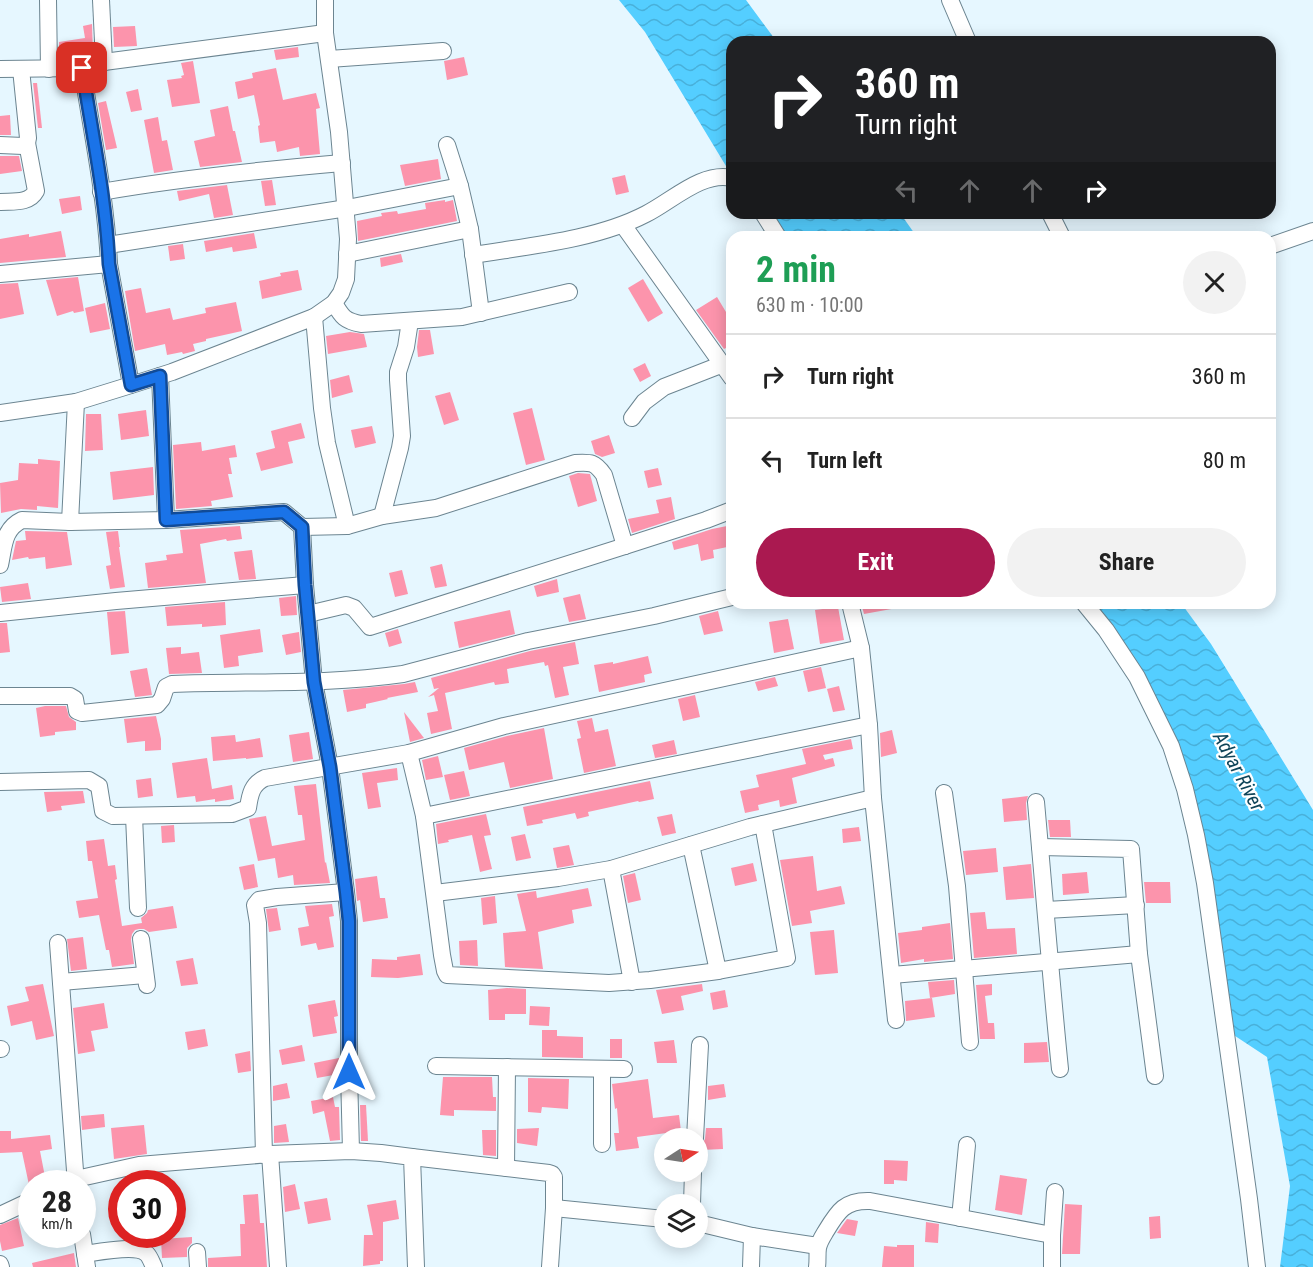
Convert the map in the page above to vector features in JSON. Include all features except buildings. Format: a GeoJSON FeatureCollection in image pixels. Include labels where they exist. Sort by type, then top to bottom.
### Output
{"type":"FeatureCollection","features":[{"type":"Feature","properties":{"kind":"street"},"geometry":{"type":"LineString","coordinates":[[48,0],[49,69]]}},
{"type":"Feature","properties":{"kind":"street"},"geometry":{"type":"LineString","coordinates":[[102,0],[105,62]]}},
{"type":"Feature","properties":{"kind":"street"},"geometry":{"type":"LineString","coordinates":[[0,413],[76,402],[160,376],[314,317],[334,303],[341,293],[345,279],[348,239],[339,132],[325,33],[325,0]]}},
{"type":"Feature","properties":{"kind":"street"},"geometry":{"type":"LineString","coordinates":[[950,0],[965,36]]}},
{"type":"Feature","properties":{"kind":"street"},"geometry":{"type":"LineString","coordinates":[[0,69],[82,68],[105,62],[325,33]]}},
{"type":"Feature","properties":{"kind":"street"},"geometry":{"type":"LineString","coordinates":[[329,59],[442,51]]}},
{"type":"Feature","properties":{"kind":"street"},"geometry":{"type":"LineString","coordinates":[[82,68],[101,192],[109,264],[131,385]]}},
{"type":"Feature","properties":{"kind":"street"},"geometry":{"type":"LineString","coordinates":[[0,202],[26,200],[33,197],[36,191],[27,143],[21,69]]}},
{"type":"Feature","properties":{"kind":"street"},"geometry":{"type":"LineString","coordinates":[[0,145],[23,146],[27,143]]}},
{"type":"Feature","properties":{"kind":"street"},"geometry":{"type":"LineString","coordinates":[[447,145],[470,229],[481,313]]}},
{"type":"Feature","properties":{"kind":"street"},"geometry":{"type":"LineString","coordinates":[[101,192],[160,182],[342,163]]}},
{"type":"Feature","properties":{"kind":"street"},"geometry":{"type":"LineString","coordinates":[[473,255],[570,239],[623,225],[700,182],[712,177],[726,177]]}},
{"type":"Feature","properties":{"kind":"street"},"geometry":{"type":"LineString","coordinates":[[108,245],[346,208],[460,186]]}},
{"type":"Feature","properties":{"kind":"street"},"geometry":{"type":"LineString","coordinates":[[623,225],[726,370]]}},
{"type":"Feature","properties":{"kind":"street"},"geometry":{"type":"LineString","coordinates":[[347,254],[470,229]]}},
{"type":"Feature","properties":{"kind":"street"},"geometry":{"type":"LineString","coordinates":[[1276,244],[1313,231]]}},
{"type":"Feature","properties":{"kind":"street"},"geometry":{"type":"LineString","coordinates":[[0,274],[109,264]]}},
{"type":"Feature","properties":{"kind":"street"},"geometry":{"type":"LineString","coordinates":[[334,303],[342,316],[350,322],[361,324],[462,317],[569,292]]}},
{"type":"Feature","properties":{"kind":"street"},"geometry":{"type":"LineString","coordinates":[[314,317],[327,444],[347,526]]}},
{"type":"Feature","properties":{"kind":"street"},"geometry":{"type":"LineString","coordinates":[[382,516],[402,436],[398,372],[406,347],[410,321]]}},
{"type":"Feature","properties":{"kind":"street"},"geometry":{"type":"LineString","coordinates":[[632,418],[645,402],[664,387],[726,371]]}},
{"type":"Feature","properties":{"kind":"street"},"geometry":{"type":"LineString","coordinates":[[160,376],[166,520]]}},
{"type":"Feature","properties":{"kind":"street"},"geometry":{"type":"LineString","coordinates":[[70,522],[76,402]]}},
{"type":"Feature","properties":{"kind":"street"},"geometry":{"type":"LineString","coordinates":[[0,565],[6,534],[22,520],[70,522],[166,520],[284,512],[302,527],[347,526],[382,516],[436,508],[564,466],[590,462],[598,466],[604,475],[625,546]]}},
{"type":"Feature","properties":{"kind":"street"},"geometry":{"type":"LineString","coordinates":[[308,614],[346,606],[354,608],[370,627],[726,512]]}},
{"type":"Feature","properties":{"kind":"street"},"geometry":{"type":"LineString","coordinates":[[302,527],[314,682],[330,767],[349,921],[351,1151]]}},
{"type":"Feature","properties":{"kind":"street"},"geometry":{"type":"LineString","coordinates":[[0,613],[305,585]]}},
{"type":"Feature","properties":{"kind":"street"},"geometry":{"type":"LineString","coordinates":[[0,696],[70,696],[75,699],[77,711],[82,713],[157,705],[166,687],[172,684],[314,682],[383,677],[403,674],[528,641],[654,616],[726,598]]}},
{"type":"Feature","properties":{"kind":"street"},"geometry":{"type":"LineString","coordinates":[[851,609],[861,648],[869,725],[873,798],[896,1020]]}},
{"type":"Feature","properties":{"kind":"street"},"geometry":{"type":"LineString","coordinates":[[1089,609],[1106,630],[1137,677],[1171,746],[1185,789],[1205,883],[1257,1267]]}},
{"type":"Feature","properties":{"kind":"street"},"geometry":{"type":"LineString","coordinates":[[0,782],[89,780],[99,786],[103,811],[113,816],[232,814],[248,808],[251,790],[258,781],[266,778],[409,753],[504,726],[861,648]]}},
{"type":"Feature","properties":{"kind":"street"},"geometry":{"type":"LineString","coordinates":[[424,816],[869,725]]}},
{"type":"Feature","properties":{"kind":"street"},"geometry":{"type":"LineString","coordinates":[[409,753],[424,816],[442,955],[447,975],[609,983],[632,982],[718,971],[787,958],[763,824]]}},
{"type":"Feature","properties":{"kind":"street"},"geometry":{"type":"LineString","coordinates":[[944,793],[957,886],[970,1042]]}},
{"type":"Feature","properties":{"kind":"street"},"geometry":{"type":"LineString","coordinates":[[435,894],[611,870],[763,824],[873,798]]}},
{"type":"Feature","properties":{"kind":"street"},"geometry":{"type":"LineString","coordinates":[[1036,802],[1060,1069]]}},
{"type":"Feature","properties":{"kind":"street"},"geometry":{"type":"LineString","coordinates":[[134,816],[138,908]]}},
{"type":"Feature","properties":{"kind":"street"},"geometry":{"type":"LineString","coordinates":[[691,845],[718,971]]}},
{"type":"Feature","properties":{"kind":"street"},"geometry":{"type":"LineString","coordinates":[[1040,847],[1131,849],[1139,954],[1155,1076]]}},
{"type":"Feature","properties":{"kind":"street"},"geometry":{"type":"LineString","coordinates":[[611,870],[632,982]]}},
{"type":"Feature","properties":{"kind":"street"},"geometry":{"type":"LineString","coordinates":[[278,1267],[267,1154],[258,923],[255,905],[259,900],[277,897],[346,892]]}},
{"type":"Feature","properties":{"kind":"street"},"geometry":{"type":"LineString","coordinates":[[1046,910],[1136,905]]}},
{"type":"Feature","properties":{"kind":"street"},"geometry":{"type":"LineString","coordinates":[[61,982],[146,981],[141,939]]}},
{"type":"Feature","properties":{"kind":"street"},"geometry":{"type":"LineString","coordinates":[[58,943],[71,1170]]}},
{"type":"Feature","properties":{"kind":"street"},"geometry":{"type":"LineString","coordinates":[[892,975],[1139,954]]}},
{"type":"Feature","properties":{"kind":"street"},"geometry":{"type":"LineString","coordinates":[[696,1128],[700,1045]]}},
{"type":"Feature","properties":{"kind":"street"},"geometry":{"type":"LineString","coordinates":[[436,1066],[624,1069]]}},
{"type":"Feature","properties":{"kind":"street"},"geometry":{"type":"LineString","coordinates":[[506,1168],[507,1067]]}},
{"type":"Feature","properties":{"kind":"street"},"geometry":{"type":"LineString","coordinates":[[602,1069],[602,1144]]}},
{"type":"Feature","properties":{"kind":"street"},"geometry":{"type":"LineString","coordinates":[[960,1218],[967,1145]]}},
{"type":"Feature","properties":{"kind":"street"},"geometry":{"type":"LineString","coordinates":[[96,1176],[139,1165],[267,1154],[351,1151],[549,1173],[554,1177],[550,1267]]}},
{"type":"Feature","properties":{"kind":"street"},"geometry":{"type":"LineString","coordinates":[[412,1157],[416,1267]]}},
{"type":"Feature","properties":{"kind":"street"},"geometry":{"type":"LineString","coordinates":[[1052,1267],[1055,1192]]}},
{"type":"Feature","properties":{"kind":"street"},"geometry":{"type":"LineString","coordinates":[[818,1267],[818,1246],[840,1210],[854,1202],[870,1202],[1052,1235]]}},
{"type":"Feature","properties":{"kind":"street"},"geometry":{"type":"LineString","coordinates":[[0,1215],[18,1207]]}},
{"type":"Feature","properties":{"kind":"street"},"geometry":{"type":"LineString","coordinates":[[554,1208],[654,1218]]}},
{"type":"Feature","properties":{"kind":"street"},"geometry":{"type":"LineString","coordinates":[[708,1225],[752,1236],[818,1246]]}},
{"type":"Feature","properties":{"kind":"street"},"geometry":{"type":"LineString","coordinates":[[751,1267],[752,1236]]}},
{"type":"Feature","properties":{"kind":"street"},"geometry":{"type":"LineString","coordinates":[[86,1260],[131,1249],[147,1254],[154,1267]]}},
{"type":"Feature","properties":{"kind":"water"},"geometry":{"type":"Polygon","coordinates":[[[619,0],[746,0],[773,36],[726,36],[726,166],[645,32],[619,0]]]}},
{"type":"Feature","properties":{"kind":"water"},"geometry":{"type":"Polygon","coordinates":[[[763,219],[904,219],[913,231],[772,231],[763,219]]]}},
{"type":"Feature","properties":{"kind":"water","name":"Adyar River"},"geometry":{"type":"Polygon","coordinates":[[[1087,609],[1185,609],[1211,644],[1313,810],[1313,1267],[1280,1267],[1290,1186],[1267,1057],[1223,1028],[1209,910],[1171,743],[1087,609]]]}},
{"type":"Feature","properties":{"kind":"route"},"geometry":{"type":"LineString","coordinates":[[82,68],[101,192],[109,264],[131,385],[160,376],[166,520],[284,512],[302,527],[314,682],[330,767],[349,921],[349,1072]]}}]}
